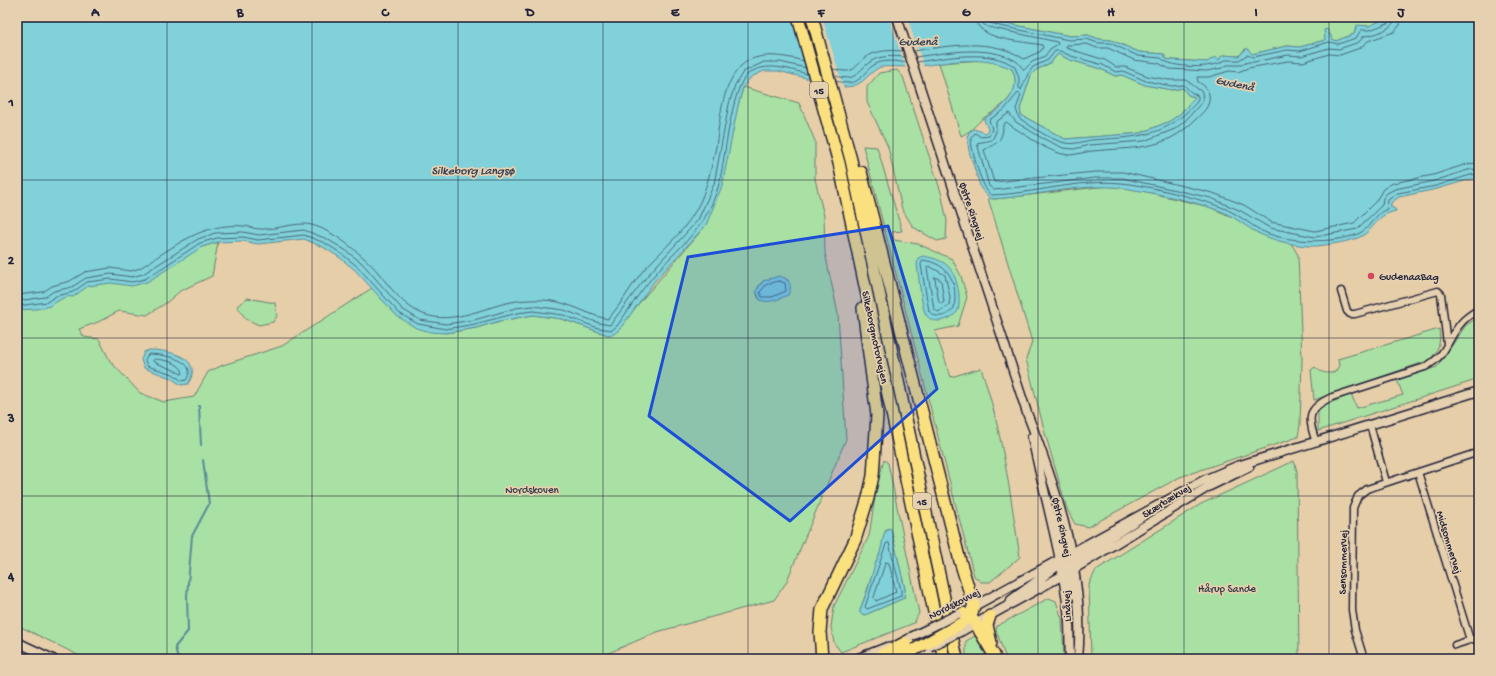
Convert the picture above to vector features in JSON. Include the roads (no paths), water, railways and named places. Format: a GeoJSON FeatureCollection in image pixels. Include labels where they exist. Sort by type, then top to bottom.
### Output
{"type":"FeatureCollection","features":[{"type":"Feature","properties":{"kind":"highway","name":"Silkeborgmotorvejen"},"geometry":{"type":"LineString","coordinates":[[798,17],[839,163],[944,659]]}},
{"type":"Feature","properties":{"kind":"highway"},"geometry":{"type":"LineString","coordinates":[[812,17],[824,57],[850,130],[855,159],[960,561],[966,618],[995,657]]}},
{"type":"Feature","properties":{"kind":"highway","name":"Silkeborgmotorvejen"},"geometry":{"type":"LineString","coordinates":[[855,159],[957,659]]}},
{"type":"Feature","properties":{"kind":"highway"},"geometry":{"type":"LineString","coordinates":[[822,659],[820,632],[822,609],[855,540],[868,498],[875,455],[877,415],[873,375],[844,191]]}},
{"type":"Feature","properties":{"kind":"highway"},"geometry":{"type":"LineString","coordinates":[[990,616],[987,625],[995,657]]}},
{"type":"Feature","properties":{"kind":"highway"},"geometry":{"type":"LineString","coordinates":[[874,659],[913,645],[966,618]]}},
{"type":"Feature","properties":{"kind":"highway"},"geometry":{"type":"LineString","coordinates":[[896,659],[935,626]]}},
{"type":"Feature","properties":{"kind":"highway"},"geometry":{"type":"LineString","coordinates":[[820,632],[829,659]]}},
{"type":"Feature","properties":{"kind":"street","name":"Østre Ringvej"},"geometry":{"type":"LineString","coordinates":[[897,17],[1027,413],[1041,450],[1067,563]]}},
{"type":"Feature","properties":{"kind":"street"},"geometry":{"type":"LineString","coordinates":[[1341,291],[1347,311],[1350,314],[1355,314],[1438,291],[1441,294],[1447,344]]}},
{"type":"Feature","properties":{"kind":"street"},"geometry":{"type":"LineString","coordinates":[[1316,442],[1310,417],[1312,410],[1319,403],[1332,397],[1425,367],[1437,361],[1445,352],[1447,344],[1462,322],[1479,309]]}},
{"type":"Feature","properties":{"kind":"street","name":"Skærbækvej"},"geometry":{"type":"LineString","coordinates":[[1067,563],[1165,500],[1204,480],[1237,466],[1479,391]]}},
{"type":"Feature","properties":{"kind":"street","name":"Østre Ringvej"},"geometry":{"type":"LineString","coordinates":[[1027,413],[1039,473],[1067,563]]}},
{"type":"Feature","properties":{"kind":"street"},"geometry":{"type":"LineString","coordinates":[[1370,425],[1386,482]]}},
{"type":"Feature","properties":{"kind":"street","name":"Sensommervej"},"geometry":{"type":"LineString","coordinates":[[1364,659],[1355,630],[1352,610],[1353,508],[1358,496],[1367,489],[1386,482],[1479,452]]}},
{"type":"Feature","properties":{"kind":"street","name":"Skærbækvej"},"geometry":{"type":"LineString","coordinates":[[1067,563],[1085,562],[1208,487],[1273,456]]}},
{"type":"Feature","properties":{"kind":"street","name":"Midsommervej"},"geometry":{"type":"LineString","coordinates":[[1418,472],[1470,640]]}},
{"type":"Feature","properties":{"kind":"street","name":"Nordskovvej"},"geometry":{"type":"LineString","coordinates":[[966,618],[1067,563]]}},
{"type":"Feature","properties":{"kind":"street","name":"Nordskovvej"},"geometry":{"type":"LineString","coordinates":[[935,626],[966,618],[990,616],[1015,596],[1067,563]]}},
{"type":"Feature","properties":{"kind":"street","name":"Linåvej"},"geometry":{"type":"LineString","coordinates":[[1067,563],[1070,659]]}},
{"type":"Feature","properties":{"kind":"street","name":"Linåvej"},"geometry":{"type":"LineString","coordinates":[[1067,563],[1078,607],[1077,659]]}},
{"type":"Feature","properties":{"kind":"street"},"geometry":{"type":"LineString","coordinates":[[1455,645],[1479,638]]}},
{"type":"Feature","properties":{"kind":"street"},"geometry":{"type":"LineString","coordinates":[[17,642],[53,659]]}},
{"type":"Feature","properties":{"kind":"street"},"geometry":{"type":"LineString","coordinates":[[856,659],[913,645]]}},
{"type":"Feature","properties":{"kind":"street"},"geometry":{"type":"LineString","coordinates":[[901,659],[913,645]]}},
{"type":"Feature","properties":{"kind":"water","name":"Silkeborg Langsø"},"geometry":{"type":"Polygon","coordinates":[[[17,17],[888,17],[892,19],[907,17],[985,17],[1000,22],[1070,36],[1088,35],[1099,39],[1111,40],[1139,52],[1164,54],[1166,59],[1207,62],[1215,57],[1219,60],[1222,55],[1239,56],[1247,48],[1252,54],[1287,46],[1300,47],[1325,40],[1324,30],[1327,29],[1332,39],[1336,41],[1354,34],[1357,25],[1369,26],[1389,17],[1479,17],[1479,178],[1399,197],[1391,203],[1391,207],[1396,211],[1384,215],[1365,234],[1356,239],[1342,242],[1316,246],[1302,246],[1287,243],[1260,234],[1228,214],[1213,208],[1169,197],[1117,187],[1081,188],[991,199],[981,189],[969,151],[967,137],[969,132],[974,129],[986,133],[988,129],[984,120],[985,118],[1004,104],[1013,92],[1015,77],[1012,69],[999,64],[962,61],[911,67],[880,67],[860,83],[850,87],[843,87],[778,71],[764,71],[751,77],[743,87],[722,186],[706,225],[654,282],[620,329],[614,334],[608,335],[562,319],[533,315],[446,333],[431,332],[416,328],[397,316],[355,270],[339,257],[323,247],[304,239],[258,244],[243,241],[218,242],[202,247],[147,282],[132,286],[111,283],[88,286],[73,297],[63,298],[50,306],[38,309],[17,310],[17,17]],[[1058,54],[1050,63],[1036,70],[1031,75],[1020,109],[1021,115],[1065,139],[1141,133],[1170,121],[1180,114],[1195,97],[1188,95],[1183,88],[1172,90],[1145,85],[1122,75],[1115,76],[1101,69],[1070,60],[1058,54]]]}},
{"type":"Feature","properties":{"kind":"water"},"geometry":{"type":"Polygon","coordinates":[[[923,256],[939,260],[944,263],[949,267],[955,278],[959,294],[959,308],[954,315],[945,320],[932,320],[925,313],[921,297],[917,265],[918,258],[923,256]]]}},
{"type":"Feature","properties":{"kind":"water"},"geometry":{"type":"Polygon","coordinates":[[[779,276],[785,278],[789,282],[790,291],[788,295],[771,301],[760,300],[756,291],[763,281],[779,276]]]}},
{"type":"Feature","properties":{"kind":"water"},"geometry":{"type":"Polygon","coordinates":[[[149,350],[157,350],[174,354],[188,361],[192,367],[192,375],[188,384],[181,385],[171,378],[144,368],[141,360],[144,352],[149,350]]]}},
{"type":"Feature","properties":{"kind":"water"},"geometry":{"type":"Polygon","coordinates":[[[888,528],[891,529],[905,589],[904,598],[865,615],[860,613],[860,610],[880,553],[884,534],[888,528]]]}},
{"type":"Feature","properties":{"kind":"waterway"},"geometry":{"type":"LineString","coordinates":[[199,406],[201,445]]}},
{"type":"Feature","properties":{"kind":"waterway"},"geometry":{"type":"LineString","coordinates":[[178,659],[175,647],[188,631],[187,596],[192,536],[209,504],[203,460]]}},
{"type":"Feature","properties":{"kind":"place","name":"GudenaaBag"},"geometry":{"type":"Point","coordinates":[1371,276]}},
{"type":"Feature","properties":{"kind":"water label","name":"Gudenå"},"geometry":{"type":"Point","coordinates":[918,41]}},
{"type":"Feature","properties":{"kind":"water label","name":"Gudenå"},"geometry":{"type":"Point","coordinates":[1235,83]}},
{"type":"Feature","properties":{"kind":"park label","name":"Nordskoven"},"geometry":{"type":"Point","coordinates":[532,489]}},
{"type":"Feature","properties":{"kind":"park label","name":"Hårup Sande"},"geometry":{"type":"Point","coordinates":[1227,588]}}]}
